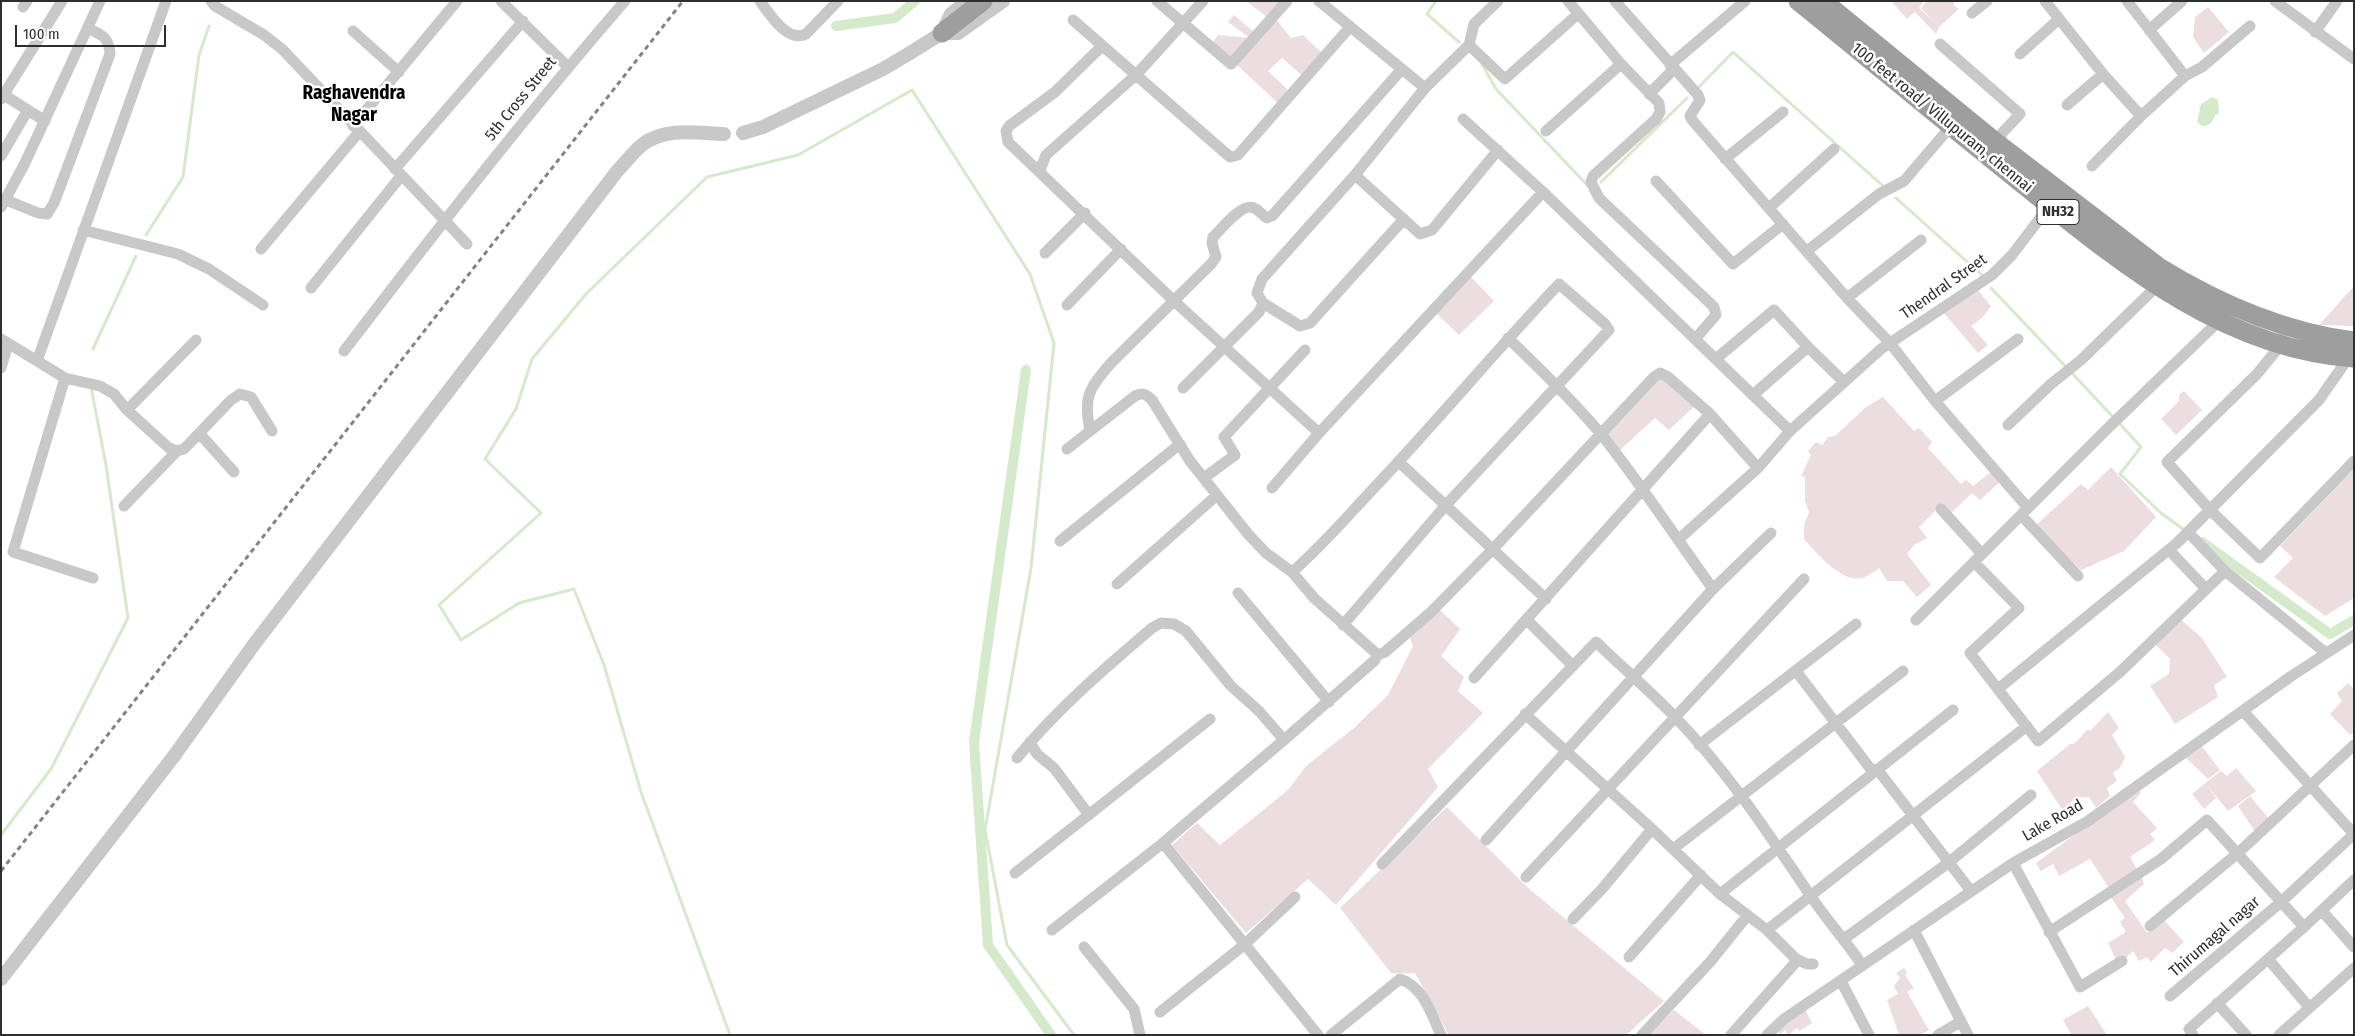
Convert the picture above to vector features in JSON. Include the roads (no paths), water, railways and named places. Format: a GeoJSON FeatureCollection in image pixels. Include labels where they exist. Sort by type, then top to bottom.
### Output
{"type":"FeatureCollection","features":[{"type":"Feature","properties":{"kind":"highway"},"geometry":{"type":"LineString","coordinates":[[942,32],[983,1]]}},
{"type":"Feature","properties":{"kind":"highway","name":"100 feet road/ Villupuram, chennai"},"geometry":{"type":"LineString","coordinates":[[1823,1],[1997,143],[2114,233],[2173,275],[2323,354],[2352,352]]}},
{"type":"Feature","properties":{"kind":"highway","name":"100 feet road/ Villupuram, chennai"},"geometry":{"type":"LineString","coordinates":[[1800,2],[2050,205],[2156,286],[2220,320],[2258,337],[2286,336]]}},
{"type":"Feature","properties":{"kind":"street"},"geometry":{"type":"LineString","coordinates":[[45,121],[2,96],[62,1]]}},
{"type":"Feature","properties":{"kind":"street"},"geometry":{"type":"LineString","coordinates":[[89,29],[103,35],[109,43],[110,54],[54,203],[47,214],[3,204],[89,29],[100,1]]}},
{"type":"Feature","properties":{"kind":"street"},"geometry":{"type":"LineString","coordinates":[[37,361],[82,230],[166,1]]}},
{"type":"Feature","properties":{"kind":"street"},"geometry":{"type":"LineString","coordinates":[[211,1],[215,6],[264,35],[282,49],[467,244]]}},
{"type":"Feature","properties":{"kind":"street"},"geometry":{"type":"LineString","coordinates":[[261,249],[457,1]]}},
{"type":"Feature","properties":{"kind":"street"},"geometry":{"type":"LineString","coordinates":[[501,1],[523,20],[568,67]]}},
{"type":"Feature","properties":{"kind":"street","name":"5th Cross Street"},"geometry":{"type":"LineString","coordinates":[[344,351],[444,220],[568,67],[625,1]]}},
{"type":"Feature","properties":{"kind":"street"},"geometry":{"type":"LineString","coordinates":[[760,1],[785,30],[792,36],[800,38],[838,1]]}},
{"type":"Feature","properties":{"kind":"street"},"geometry":{"type":"LineString","coordinates":[[1,979],[174,756],[255,643],[618,170],[642,145],[658,135],[672,132],[743,133],[763,127],[883,69],[942,32],[951,14],[968,1]]}},
{"type":"Feature","properties":{"kind":"street"},"geometry":{"type":"LineString","coordinates":[[942,32],[958,33],[1002,1]]}},
{"type":"Feature","properties":{"kind":"street"},"geometry":{"type":"LineString","coordinates":[[1157,1],[1231,64],[1287,1]]}},
{"type":"Feature","properties":{"kind":"street"},"geometry":{"type":"LineString","coordinates":[[1040,170],[1046,155],[1136,75],[1203,1]]}},
{"type":"Feature","properties":{"kind":"street"},"geometry":{"type":"LineString","coordinates":[[1319,1],[1425,88]]}},
{"type":"Feature","properties":{"kind":"street"},"geometry":{"type":"LineString","coordinates":[[1183,388],[1259,312],[1262,303],[1258,292],[1262,279],[1355,175],[1425,88],[1469,45],[1474,24],[1498,1]]}},
{"type":"Feature","properties":{"kind":"street"},"geometry":{"type":"LineString","coordinates":[[1568,1],[1621,64],[1659,103],[1660,112],[1656,119],[1593,176],[1591,182],[1599,198],[1714,307],[1716,315],[1696,338]]}},
{"type":"Feature","properties":{"kind":"street"},"geometry":{"type":"LineString","coordinates":[[1615,1],[1700,100],[1690,116],[1725,159],[1847,298],[1890,343],[2078,576]]}},
{"type":"Feature","properties":{"kind":"street"},"geometry":{"type":"LineString","coordinates":[[1649,94],[1672,67],[1745,1]]}},
{"type":"Feature","properties":{"kind":"street"},"geometry":{"type":"LineString","coordinates":[[1972,13],[1987,1]]}},
{"type":"Feature","properties":{"kind":"street"},"geometry":{"type":"LineString","coordinates":[[2045,1],[2103,74],[2141,116]]}},
{"type":"Feature","properties":{"kind":"street"},"geometry":{"type":"LineString","coordinates":[[2127,1],[2185,76]]}},
{"type":"Feature","properties":{"kind":"street"},"geometry":{"type":"LineString","coordinates":[[2149,30],[2182,1]]}},
{"type":"Feature","properties":{"kind":"street"},"geometry":{"type":"LineString","coordinates":[[2275,1],[2314,32],[2354,59]]}},
{"type":"Feature","properties":{"kind":"street"},"geometry":{"type":"LineString","coordinates":[[2314,32],[2337,1]]}},
{"type":"Feature","properties":{"kind":"street"},"geometry":{"type":"LineString","coordinates":[[1469,45],[1505,79],[1578,14]]}},
{"type":"Feature","properties":{"kind":"street"},"geometry":{"type":"LineString","coordinates":[[2020,54],[2059,19]]}},
{"type":"Feature","properties":{"kind":"street"},"geometry":{"type":"LineString","coordinates":[[311,288],[398,173],[523,20]]}},
{"type":"Feature","properties":{"kind":"street"},"geometry":{"type":"LineString","coordinates":[[1073,20],[1226,155],[1234,157],[1282,107],[1350,27]]}},
{"type":"Feature","properties":{"kind":"street"},"geometry":{"type":"LineString","coordinates":[[2092,166],[2141,116],[2185,76],[2202,67],[2250,26]]}},
{"type":"Feature","properties":{"kind":"street"},"geometry":{"type":"LineString","coordinates":[[353,32],[399,72]]}},
{"type":"Feature","properties":{"kind":"street"},"geometry":{"type":"LineString","coordinates":[[1940,44],[2020,114],[2003,132],[1997,143]]}},
{"type":"Feature","properties":{"kind":"street"},"geometry":{"type":"LineString","coordinates":[[1102,46],[1056,92],[1006,131],[1008,142],[1085,213],[1174,301],[1319,433]]}},
{"type":"Feature","properties":{"kind":"street"},"geometry":{"type":"LineString","coordinates":[[1546,131],[1621,64]]}},
{"type":"Feature","properties":{"kind":"street"},"geometry":{"type":"LineString","coordinates":[[1090,431],[1086,400],[1096,381],[1216,257],[1212,243],[1213,238],[1241,210],[1248,207],[1255,208],[1267,218],[1272,216],[1402,69]]}},
{"type":"Feature","properties":{"kind":"street"},"geometry":{"type":"LineString","coordinates":[[2067,105],[2103,74]]}},
{"type":"Feature","properties":{"kind":"street"},"geometry":{"type":"LineString","coordinates":[[1,156],[28,110]]}},
{"type":"Feature","properties":{"kind":"street"},"geometry":{"type":"LineString","coordinates":[[1725,159],[1784,112]]}},
{"type":"Feature","properties":{"kind":"street"},"geometry":{"type":"LineString","coordinates":[[1463,119],[1543,192],[1790,430]]}},
{"type":"Feature","properties":{"kind":"street"},"geometry":{"type":"LineString","coordinates":[[1807,251],[1879,194],[1896,187],[1904,181],[1951,126]]}},
{"type":"Feature","properties":{"kind":"street"},"geometry":{"type":"LineString","coordinates":[[1768,208],[1834,149]]}},
{"type":"Feature","properties":{"kind":"street"},"geometry":{"type":"LineString","coordinates":[[1355,175],[1420,234],[1432,230],[1498,150]]}},
{"type":"Feature","properties":{"kind":"street"},"geometry":{"type":"LineString","coordinates":[[1656,181],[1733,264],[1783,224]]}},
{"type":"Feature","properties":{"kind":"street"},"geometry":{"type":"LineString","coordinates":[[1272,488],[1319,433],[1543,192]]}},
{"type":"Feature","properties":{"kind":"street","name":"Thendral Street"},"geometry":{"type":"LineString","coordinates":[[1678,540],[1758,468],[1790,430],[1881,349],[1992,275],[2012,255],[2050,205]]}},
{"type":"Feature","properties":{"kind":"street"},"geometry":{"type":"LineString","coordinates":[[1045,254],[1085,213]]}},
{"type":"Feature","properties":{"kind":"street"},"geometry":{"type":"LineString","coordinates":[[1262,303],[1300,326],[1310,323],[1404,219]]}},
{"type":"Feature","properties":{"kind":"street"},"geometry":{"type":"LineString","coordinates":[[82,230],[178,254],[208,269],[263,305]]}},
{"type":"Feature","properties":{"kind":"street"},"geometry":{"type":"LineString","coordinates":[[1847,298],[1921,240]]}},
{"type":"Feature","properties":{"kind":"street"},"geometry":{"type":"LineString","coordinates":[[1067,305],[1121,249]]}},
{"type":"Feature","properties":{"kind":"street"},"geometry":{"type":"LineString","coordinates":[[1292,572],[1309,558],[1399,462],[1508,338],[1560,284],[1605,324],[1609,330],[1446,505],[1343,625]]}},
{"type":"Feature","properties":{"kind":"street"},"geometry":{"type":"LineString","coordinates":[[2008,425],[2051,384],[2081,360],[2156,286]]}},
{"type":"Feature","properties":{"kind":"street"},"geometry":{"type":"LineString","coordinates":[[1717,358],[1774,310],[1844,382]]}},
{"type":"Feature","properties":{"kind":"street"},"geometry":{"type":"LineString","coordinates":[[1916,620],[2220,320]]}},
{"type":"Feature","properties":{"kind":"street"},"geometry":{"type":"LineString","coordinates":[[2286,336],[2257,374],[2167,462],[2210,510],[2260,558],[2354,461]]}},
{"type":"Feature","properties":{"kind":"street"},"geometry":{"type":"LineString","coordinates":[[1508,338],[1557,385],[1600,434],[1643,488],[1714,589]]}},
{"type":"Feature","properties":{"kind":"street"},"geometry":{"type":"LineString","coordinates":[[1935,401],[2018,339]]}},
{"type":"Feature","properties":{"kind":"street"},"geometry":{"type":"LineString","coordinates":[[127,410],[196,340]]}},
{"type":"Feature","properties":{"kind":"street"},"geometry":{"type":"LineString","coordinates":[[1,368],[5,342],[65,378],[100,386],[114,394],[127,410],[169,448],[176,451]]}},
{"type":"Feature","properties":{"kind":"street"},"geometry":{"type":"LineString","coordinates":[[1754,394],[1808,347]]}},
{"type":"Feature","properties":{"kind":"street"},"geometry":{"type":"LineString","coordinates":[[1204,478],[1236,455],[1224,437],[1305,350]]}},
{"type":"Feature","properties":{"kind":"street"},"geometry":{"type":"LineString","coordinates":[[1998,689],[2169,550],[2188,532],[2319,400],[2352,352]]}},
{"type":"Feature","properties":{"kind":"street"},"geometry":{"type":"LineString","coordinates":[[1052,930],[1163,843],[1329,702],[1374,661],[1378,655],[1392,646],[1430,613],[1493,549],[1654,376],[1660,373],[1668,377],[1710,414],[1758,468]]}},
{"type":"Feature","properties":{"kind":"street"},"geometry":{"type":"LineString","coordinates":[[65,378],[13,552],[93,578]]}},
{"type":"Feature","properties":{"kind":"street"},"geometry":{"type":"LineString","coordinates":[[1066,449],[1140,393],[1146,394],[1152,400],[1216,496],[1266,553],[1292,572],[1314,598],[1378,655]]}},
{"type":"Feature","properties":{"kind":"street"},"geometry":{"type":"LineString","coordinates":[[124,506],[176,451],[184,448],[231,400],[240,394],[251,396],[272,431]]}},
{"type":"Feature","properties":{"kind":"street"},"geometry":{"type":"LineString","coordinates":[[1474,678],[1710,414]]}},
{"type":"Feature","properties":{"kind":"street"},"geometry":{"type":"LineString","coordinates":[[199,433],[234,472]]}},
{"type":"Feature","properties":{"kind":"street"},"geometry":{"type":"LineString","coordinates":[[1060,541],[1180,444]]}},
{"type":"Feature","properties":{"kind":"street"},"geometry":{"type":"LineString","coordinates":[[1399,462],[1546,598]]}},
{"type":"Feature","properties":{"kind":"street"},"geometry":{"type":"LineString","coordinates":[[1117,584],[1216,496]]}},
{"type":"Feature","properties":{"kind":"street"},"geometry":{"type":"LineString","coordinates":[[1941,509],[2019,608],[1970,653],[2038,741],[2120,672],[2225,570]]}},
{"type":"Feature","properties":{"kind":"street"},"geometry":{"type":"LineString","coordinates":[[2188,532],[2225,570],[2326,653]]}},
{"type":"Feature","properties":{"kind":"street"},"geometry":{"type":"LineString","coordinates":[[1486,840],[1714,589],[1771,533]]}},
{"type":"Feature","properties":{"kind":"street"},"geometry":{"type":"LineString","coordinates":[[2169,550],[2206,589]]}},
{"type":"Feature","properties":{"kind":"street"},"geometry":{"type":"LineString","coordinates":[[1526,877],[1674,716],[1804,579]]}},
{"type":"Feature","properties":{"kind":"street"},"geometry":{"type":"LineString","coordinates":[[1238,593],[1329,702]]}},
{"type":"Feature","properties":{"kind":"street"},"geometry":{"type":"LineString","coordinates":[[1527,620],[1574,666]]}},
{"type":"Feature","properties":{"kind":"street"},"geometry":{"type":"LineString","coordinates":[[1017,758],[1030,742],[1118,657],[1152,628],[1161,623],[1174,624],[1194,639],[1231,686],[1259,711],[1284,740]]}},
{"type":"Feature","properties":{"kind":"street"},"geometry":{"type":"LineString","coordinates":[[1699,745],[1856,624]]}},
{"type":"Feature","properties":{"kind":"street","name":"Lake Road"},"geometry":{"type":"LineString","coordinates":[[1768,1035],[1784,1019],[1862,965],[2013,863],[2088,821],[2242,711],[2354,635]]}},
{"type":"Feature","properties":{"kind":"street"},"geometry":{"type":"LineString","coordinates":[[1382,864],[1596,642],[1674,716],[1699,745],[1778,846],[1811,896],[1862,965]]}},
{"type":"Feature","properties":{"kind":"street"},"geometry":{"type":"LineString","coordinates":[[1796,671],[1835,723],[1971,891]]}},
{"type":"Feature","properties":{"kind":"street"},"geometry":{"type":"LineString","coordinates":[[1673,849],[1740,795],[1903,671]]}},
{"type":"Feature","properties":{"kind":"street"},"geometry":{"type":"LineString","coordinates":[[1720,894],[1778,846],[1953,710]]}},
{"type":"Feature","properties":{"kind":"street"},"geometry":{"type":"LineString","coordinates":[[2242,711],[2354,834]]}},
{"type":"Feature","properties":{"kind":"street"},"geometry":{"type":"LineString","coordinates":[[1525,714],[1652,829],[1720,894],[1767,930],[1796,959],[1807,964],[1813,964]]}},
{"type":"Feature","properties":{"kind":"street"},"geometry":{"type":"LineString","coordinates":[[1015,874],[1210,719]]}},
{"type":"Feature","properties":{"kind":"street"},"geometry":{"type":"LineString","coordinates":[[1767,930],[2027,726]]}},
{"type":"Feature","properties":{"kind":"street"},"geometry":{"type":"LineString","coordinates":[[1030,742],[1037,754],[1054,768],[1090,815]]}},
{"type":"Feature","properties":{"kind":"street"},"geometry":{"type":"LineString","coordinates":[[2150,926],[2238,853],[2354,745]]}},
{"type":"Feature","properties":{"kind":"street"},"geometry":{"type":"LineString","coordinates":[[1844,939],[1948,863],[2031,795]]}},
{"type":"Feature","properties":{"kind":"street"},"geometry":{"type":"LineString","coordinates":[[2049,932],[2161,859],[2207,820],[2304,928]]}},
{"type":"Feature","properties":{"kind":"street"},"geometry":{"type":"LineString","coordinates":[[1573,919],[1602,889],[1652,829]]}},
{"type":"Feature","properties":{"kind":"street","name":"Thirumagal nagar"},"geometry":{"type":"LineString","coordinates":[[2170,996],[2281,902],[2354,834]]}},
{"type":"Feature","properties":{"kind":"street"},"geometry":{"type":"LineString","coordinates":[[1163,843],[1318,1035]]}},
{"type":"Feature","properties":{"kind":"street"},"geometry":{"type":"LineString","coordinates":[[2013,863],[2080,987],[2122,961]]}},
{"type":"Feature","properties":{"kind":"street"},"geometry":{"type":"LineString","coordinates":[[1629,957],[1701,875]]}},
{"type":"Feature","properties":{"kind":"street"},"geometry":{"type":"LineString","coordinates":[[2193,1035],[2189,1029],[2304,928],[2354,880]]}},
{"type":"Feature","properties":{"kind":"street"},"geometry":{"type":"LineString","coordinates":[[1160,1012],[1244,945],[1295,897]]}},
{"type":"Feature","properties":{"kind":"street"},"geometry":{"type":"LineString","coordinates":[[2322,911],[2354,947]]}},
{"type":"Feature","properties":{"kind":"street"},"geometry":{"type":"LineString","coordinates":[[1642,1035],[1710,962],[1747,916]]}},
{"type":"Feature","properties":{"kind":"street"},"geometry":{"type":"LineString","coordinates":[[1914,930],[1968,1035]]}},
{"type":"Feature","properties":{"kind":"street"},"geometry":{"type":"LineString","coordinates":[[1084,947],[1134,1009],[1140,1035]]}},
{"type":"Feature","properties":{"kind":"street"},"geometry":{"type":"LineString","coordinates":[[1731,1035],[1795,963],[1796,959]]}},
{"type":"Feature","properties":{"kind":"street"},"geometry":{"type":"LineString","coordinates":[[2268,959],[2309,1007]]}},
{"type":"Feature","properties":{"kind":"street"},"geometry":{"type":"LineString","coordinates":[[2279,1035],[2354,968]]}},
{"type":"Feature","properties":{"kind":"street"},"geometry":{"type":"LineString","coordinates":[[1331,1035],[1400,980],[1410,983],[1422,994],[1441,1035]]}},
{"type":"Feature","properties":{"kind":"street"},"geometry":{"type":"LineString","coordinates":[[1841,981],[1869,1035]]}},
{"type":"Feature","properties":{"kind":"street"},"geometry":{"type":"LineString","coordinates":[[2217,1003],[2246,1035]]}},
{"type":"Feature","properties":{"kind":"street"},"geometry":{"type":"LineString","coordinates":[[1938,1035],[1960,1022]]}},
{"type":"Feature","properties":{"kind":"waterway"},"geometry":{"type":"LineString","coordinates":[[836,26],[895,18],[915,1]]}},
{"type":"Feature","properties":{"kind":"waterway"},"geometry":{"type":"LineString","coordinates":[[1436,1],[1427,14],[1459,42]]}},
{"type":"Feature","properties":{"kind":"waterway"},"geometry":{"type":"LineString","coordinates":[[146,235],[183,177],[199,55],[209,26]]}},
{"type":"Feature","properties":{"kind":"waterway"},"geometry":{"type":"LineString","coordinates":[[1697,89],[1733,52],[1883,186]]}},
{"type":"Feature","properties":{"kind":"waterway"},"geometry":{"type":"LineString","coordinates":[[1482,64],[1496,89],[1589,187]]}},
{"type":"Feature","properties":{"kind":"waterway"},"geometry":{"type":"LineString","coordinates":[[730,1035],[641,792],[604,665],[574,589],[519,603],[461,640],[439,605],[541,513],[485,459],[516,409],[532,359],[586,294],[707,177],[798,155],[912,90],[1030,274],[1054,343],[1031,568],[985,830],[1007,945],[1074,1035]]}},
{"type":"Feature","properties":{"kind":"waterway"},"geometry":{"type":"LineString","coordinates":[[1601,182],[1687,98]]}},
{"type":"Feature","properties":{"kind":"waterway"},"geometry":{"type":"LineString","coordinates":[[1896,198],[1983,276]]}},
{"type":"Feature","properties":{"kind":"waterway"},"geometry":{"type":"LineString","coordinates":[[93,349],[136,256]]}},
{"type":"Feature","properties":{"kind":"waterway"},"geometry":{"type":"LineString","coordinates":[[1991,288],[2066,367]]}},
{"type":"Feature","properties":{"kind":"waterway"},"geometry":{"type":"LineString","coordinates":[[1026,370],[974,742],[988,945],[1051,1035]]}},
{"type":"Feature","properties":{"kind":"waterway"},"geometry":{"type":"LineString","coordinates":[[2072,373],[2114,418]]}},
{"type":"Feature","properties":{"kind":"waterway"},"geometry":{"type":"LineString","coordinates":[[1,835],[51,769],[128,618],[106,465],[91,387]]}},
{"type":"Feature","properties":{"kind":"waterway"},"geometry":{"type":"LineString","coordinates":[[2120,424],[2141,447],[2120,474],[2161,513],[2183,529]]}},
{"type":"Feature","properties":{"kind":"waterway"},"geometry":{"type":"LineString","coordinates":[[2202,542],[2330,634],[2354,620]]}},
{"type":"Feature","properties":{"kind":"railway"},"geometry":{"type":"LineString","coordinates":[[1,871],[683,1]]}},
{"type":"Feature","properties":{"kind":"district","name":"Raghavendra Nagar"},"geometry":{"type":"Point","coordinates":[354,105]}}]}
